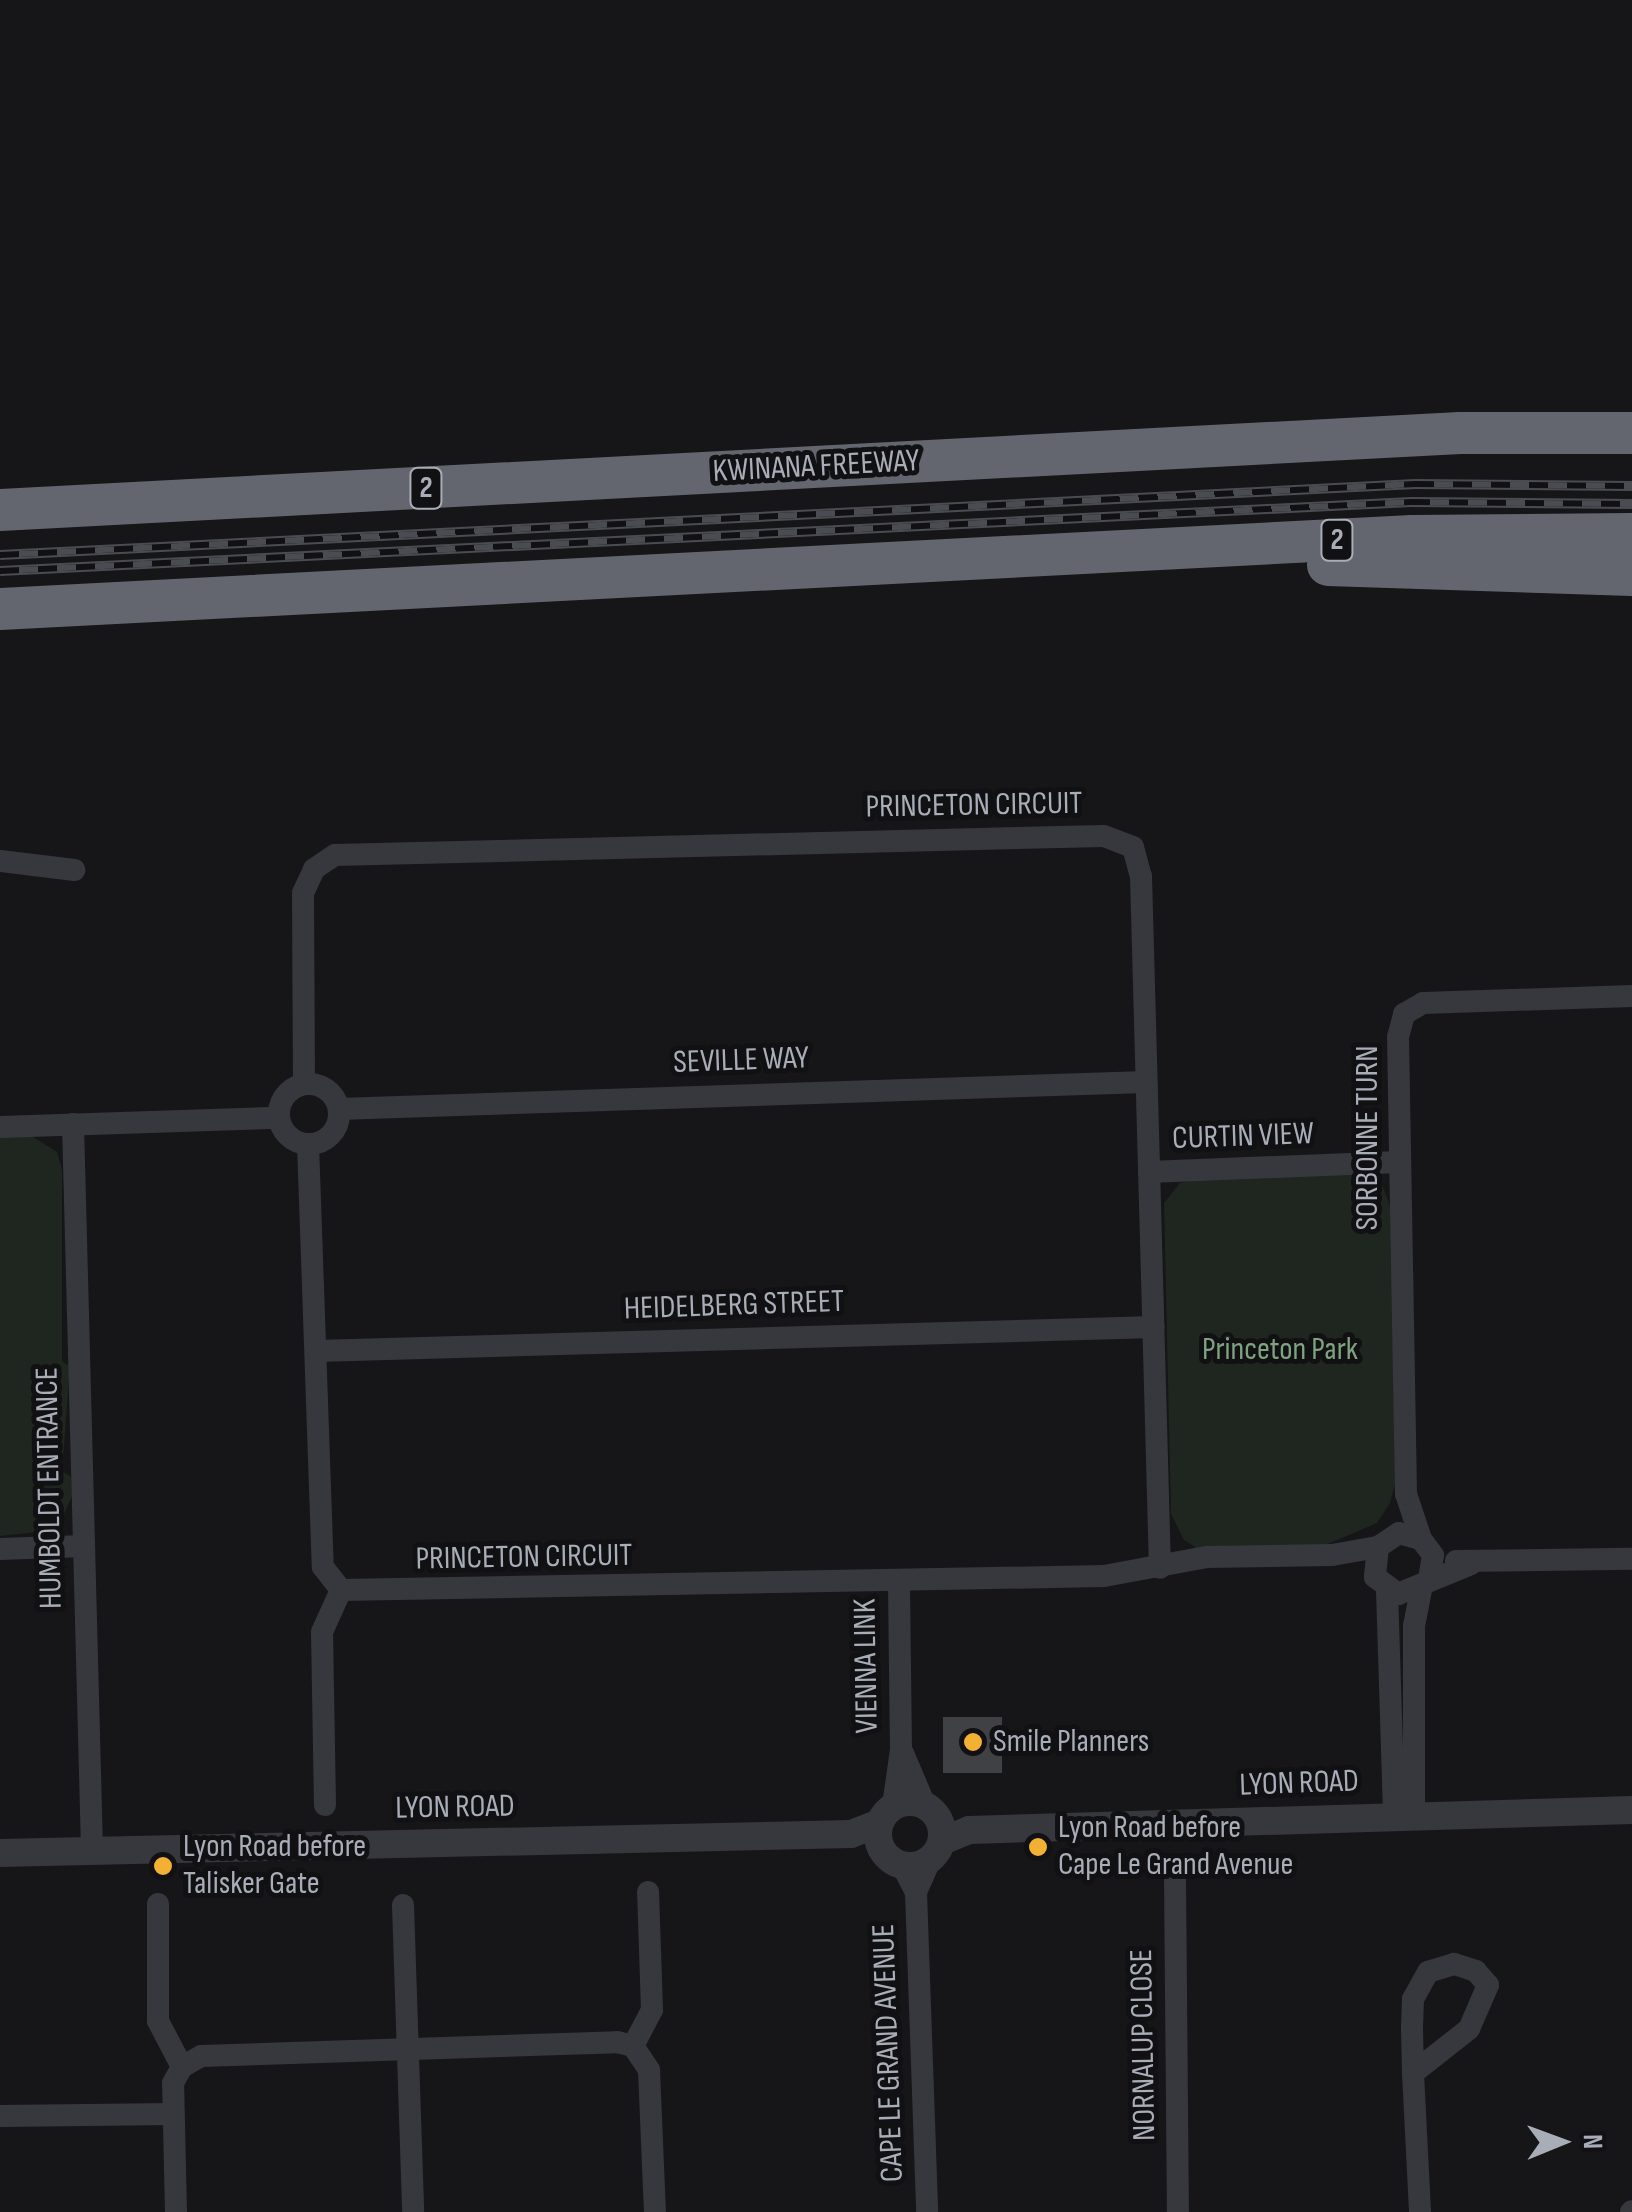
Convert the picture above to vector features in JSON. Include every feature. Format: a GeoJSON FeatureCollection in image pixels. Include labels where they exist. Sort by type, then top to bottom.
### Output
{"type":"FeatureCollection","features":[{"type":"Feature","properties":{"kind":"highway","name":"2"},"geometry":{"type":"LineString","coordinates":[[1460,433],[1632,420]]}},
{"type":"Feature","properties":{"kind":"highway","name":"KWINANA FREEWAY"},"geometry":{"type":"LineString","coordinates":[[0,510],[1460,433],[1632,433]]}},
{"type":"Feature","properties":{"kind":"highway","name":"2"},"geometry":{"type":"LineString","coordinates":[[0,609],[1412,536],[1632,534]]}},
{"type":"Feature","properties":{"kind":"highway","name":"2"},"geometry":{"type":"LineString","coordinates":[[1043,558],[1632,575]]}},
{"type":"Feature","properties":{"kind":"street","name":"PRINCETON CIRCUIT"},"geometry":{"type":"LineString","coordinates":[[304,1084],[303,893],[314,868],[335,855],[1104,836],[1132,847],[1141,876],[1160,1568]]}},
{"type":"Feature","properties":{"kind":"street"},"geometry":{"type":"LineString","coordinates":[[0,860],[74,870]]}},
{"type":"Feature","properties":{"kind":"street","name":"SORBONNE TURN"},"geometry":{"type":"LineString","coordinates":[[1427,1547],[1406,1494],[1398,1037],[1404,1014],[1423,1003],[1632,996]]}},
{"type":"Feature","properties":{"kind":"street","name":"SEVILLE WAY"},"geometry":{"type":"LineString","coordinates":[[338,1110],[1146,1082]]}},
{"type":"Feature","properties":{"kind":"street"},"geometry":{"type":"LineString","coordinates":[[304,1084],[333,1093],[338,1110],[336,1126],[324,1140],[308,1144],[294,1141],[278,1118],[289,1090],[304,1084]]}},
{"type":"Feature","properties":{"kind":"street"},"geometry":{"type":"LineString","coordinates":[[0,1127],[278,1118]]}},
{"type":"Feature","properties":{"kind":"street","name":"HUMBOLDT ENTRANCE"},"geometry":{"type":"LineString","coordinates":[[73,1124],[92,1850]]}},
{"type":"Feature","properties":{"kind":"street"},"geometry":{"type":"LineString","coordinates":[[308,1144],[323,1566],[341,1590],[322,1632],[326,1805]]}},
{"type":"Feature","properties":{"kind":"street","name":"CURTIN VIEW"},"geometry":{"type":"LineString","coordinates":[[1148,1172],[1400,1162]]}},
{"type":"Feature","properties":{"kind":"street","name":"HEIDELBERG STREET"},"geometry":{"type":"LineString","coordinates":[[317,1350],[1154,1326]]}},
{"type":"Feature","properties":{"kind":"street","name":"SORBONNE TURN"},"geometry":{"type":"LineString","coordinates":[[1404,1816],[1381,1583],[1385,1541],[1406,1494]]}},
{"type":"Feature","properties":{"kind":"street","name":"PRINCETON CIRCUIT"},"geometry":{"type":"LineString","coordinates":[[341,1590],[1104,1576],[1207,1557],[1332,1555],[1385,1541],[1427,1547],[1471,1564]]}},
{"type":"Feature","properties":{"kind":"street"},"geometry":{"type":"LineString","coordinates":[[0,1549],[84,1546]]}},
{"type":"Feature","properties":{"kind":"street"},"geometry":{"type":"LineString","coordinates":[[1404,1816],[1414,1626],[1425,1585],[1427,1547]]}},
{"type":"Feature","properties":{"kind":"street","name":"PRINCETON CIRCUIT"},"geometry":{"type":"LineString","coordinates":[[1332,1555],[1381,1583]]}},
{"type":"Feature","properties":{"kind":"street"},"geometry":{"type":"LineString","coordinates":[[1381,1583],[1404,1594],[1471,1564],[1632,1559]]}},
{"type":"Feature","properties":{"kind":"street","name":"VIENNA LINK"},"geometry":{"type":"LineString","coordinates":[[886,1815],[901,1750],[899,1581]]}},
{"type":"Feature","properties":{"kind":"street","name":"VIENNA LINK"},"geometry":{"type":"LineString","coordinates":[[901,1750],[934,1831]]}},
{"type":"Feature","properties":{"kind":"street","name":"LYON ROAD"},"geometry":{"type":"LineString","coordinates":[[0,1852],[852,1834],[886,1815],[934,1831],[1632,1810]]}},
{"type":"Feature","properties":{"kind":"street"},"geometry":{"type":"LineString","coordinates":[[886,1815],[894,1859]]}},
{"type":"Feature","properties":{"kind":"street"},"geometry":{"type":"LineString","coordinates":[[894,1859],[934,1831]]}},
{"type":"Feature","properties":{"kind":"street","name":"CAPE LE GRAND AVENUE"},"geometry":{"type":"LineString","coordinates":[[927,2212],[916,1892],[934,1831]]}},
{"type":"Feature","properties":{"kind":"street"},"geometry":{"type":"LineString","coordinates":[[852,1834],[894,1859]]}},
{"type":"Feature","properties":{"kind":"street","name":"CAPE LE GRAND AVENUE"},"geometry":{"type":"LineString","coordinates":[[894,1859],[916,1892]]}},
{"type":"Feature","properties":{"kind":"street","name":"NORNALUP CLOSE"},"geometry":{"type":"LineString","coordinates":[[1175,1877],[1178,2212]]}},
{"type":"Feature","properties":{"kind":"street"},"geometry":{"type":"LineString","coordinates":[[633,2046],[652,2010],[648,1892]]}},
{"type":"Feature","properties":{"kind":"street"},"geometry":{"type":"LineString","coordinates":[[158,1904],[158,2021],[182,2066]]}},
{"type":"Feature","properties":{"kind":"street"},"geometry":{"type":"LineString","coordinates":[[403,1905],[413,2212]]}},
{"type":"Feature","properties":{"kind":"street"},"geometry":{"type":"LineString","coordinates":[[1413,2074],[1468,2029],[1488,1985],[1476,1971],[1454,1964],[1418,1980],[1413,2074],[1420,2212]]}},
{"type":"Feature","properties":{"kind":"street"},"geometry":{"type":"LineString","coordinates":[[176,2212],[172,2084],[182,2066],[201,2056],[633,2046]]}},
{"type":"Feature","properties":{"kind":"street"},"geometry":{"type":"LineString","coordinates":[[633,2046],[649,2070],[655,2212]]}},
{"type":"Feature","properties":{"kind":"street"},"geometry":{"type":"LineString","coordinates":[[0,2116],[173,2114]]}},
{"type":"Feature","properties":{"kind":"green space"},"geometry":{"type":"Polygon","coordinates":[[[30,1135],[57,1152],[62,1170],[62,1361],[70,1367],[62,1471],[71,1477],[72,1496],[57,1530],[0,1536],[0,1137],[30,1135]]]}},
{"type":"Feature","properties":{"kind":"green space","name":"Princeton Park"},"geometry":{"type":"Polygon","coordinates":[[[1356,1174],[1382,1185],[1391,1208],[1395,1484],[1390,1503],[1377,1523],[1323,1546],[1198,1549],[1184,1540],[1171,1514],[1164,1203],[1180,1183],[1193,1180],[1356,1174]]]}},
{"type":"Feature","properties":{"kind":"building","name":"Smile Planners"},"geometry":{"type":"Polygon","coordinates":[[[943,1717],[1002,1717],[1002,1773],[943,1773],[943,1717]]]}},
{"type":"Feature","properties":{"kind":"railway"},"geometry":{"type":"LineString","coordinates":[[0,555],[1415,484],[1632,486]]}},
{"type":"Feature","properties":{"kind":"railway"},"geometry":{"type":"LineString","coordinates":[[0,571],[1411,502],[1632,504]]}},
{"type":"Feature","properties":{"kind":"place","name":"Smile Planners"},"geometry":{"type":"Point","coordinates":[973,1742]}},
{"type":"Feature","properties":{"kind":"place","name":"Lyon Road before Cape Le Grand Avenue"},"geometry":{"type":"Point","coordinates":[1038,1847]}},
{"type":"Feature","properties":{"kind":"place","name":"Lyon Road before Talisker Gate"},"geometry":{"type":"Point","coordinates":[163,1866]}}]}
